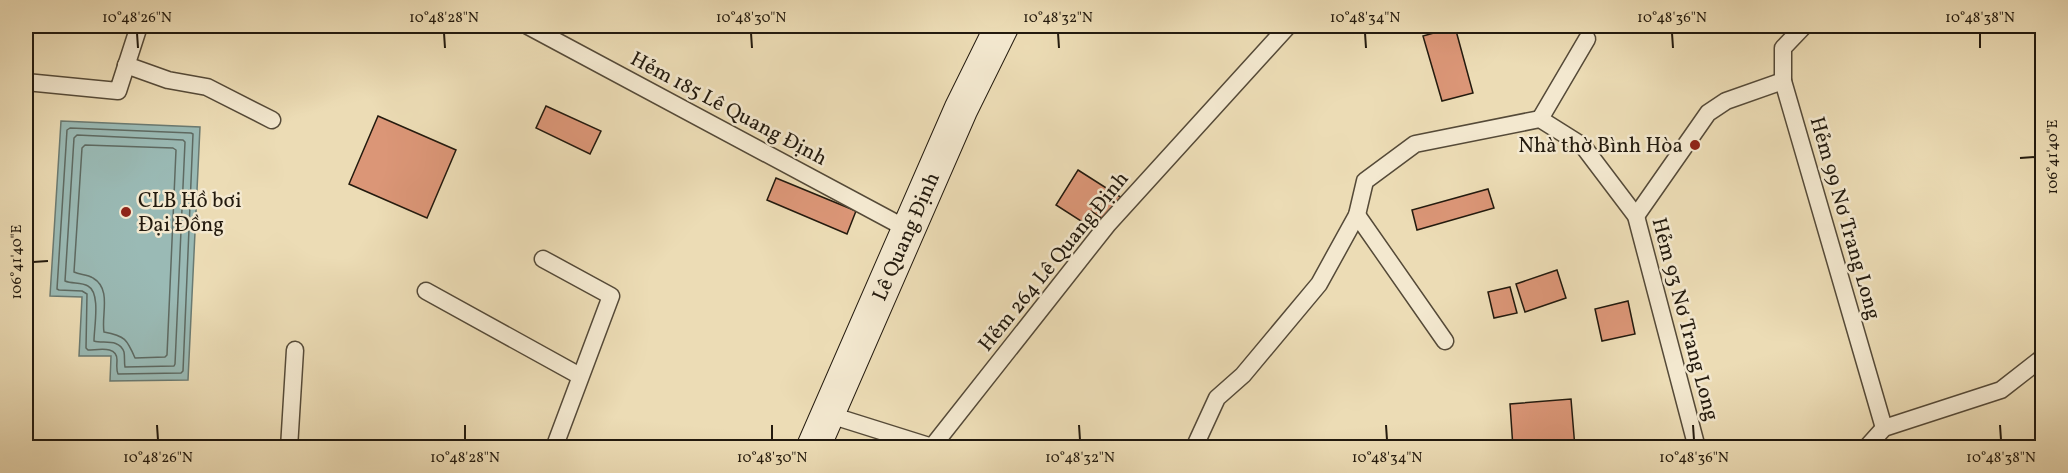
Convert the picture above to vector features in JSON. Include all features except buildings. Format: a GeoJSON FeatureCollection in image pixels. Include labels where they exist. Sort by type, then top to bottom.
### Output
{"type":"FeatureCollection","features":[{"type":"Feature","properties":{"kind":"main road","name":"Lê Quang Định"},"geometry":{"type":"LineString","coordinates":[[813,447],[961,109],[1002,26]]}},
{"type":"Feature","properties":{"kind":"lane"},"geometry":{"type":"LineString","coordinates":[[26,82],[118,92],[139,26]]}},
{"type":"Feature","properties":{"kind":"lane","name":"Hẻm 185 Lê Quang Định"},"geometry":{"type":"LineString","coordinates":[[528,26],[909,230]]}},
{"type":"Feature","properties":{"kind":"lane","name":"Hẻm 264 Lê Quang Định"},"geometry":{"type":"LineString","coordinates":[[827,414],[932,447],[1108,224],[1288,26]]}},
{"type":"Feature","properties":{"kind":"lane","name":"Hẻm 99 Nơ Trang Long"},"geometry":{"type":"LineString","coordinates":[[1804,26],[1783,48],[1783,81],[1884,428]]}},
{"type":"Feature","properties":{"kind":"lane"},"geometry":{"type":"LineString","coordinates":[[1194,447],[1217,398],[1243,375],[1319,284],[1357,214],[1365,181],[1415,144],[1540,119],[1587,39]]}},
{"type":"Feature","properties":{"kind":"lane"},"geometry":{"type":"LineString","coordinates":[[126,65],[168,80],[207,87],[272,120]]}},
{"type":"Feature","properties":{"kind":"lane"},"geometry":{"type":"LineString","coordinates":[[1636,216],[1708,112],[1726,101],[1783,81]]}},
{"type":"Feature","properties":{"kind":"lane","name":"Hẻm 93 Nơ Trang Long"},"geometry":{"type":"LineString","coordinates":[[1540,119],[1583,146],[1636,216],[1697,447]]}},
{"type":"Feature","properties":{"kind":"lane"},"geometry":{"type":"LineString","coordinates":[[1357,214],[1445,341]]}},
{"type":"Feature","properties":{"kind":"lane"},"geometry":{"type":"LineString","coordinates":[[543,259],[610,296],[554,447]]}},
{"type":"Feature","properties":{"kind":"lane"},"geometry":{"type":"LineString","coordinates":[[426,291],[580,376]]}},
{"type":"Feature","properties":{"kind":"lane"},"geometry":{"type":"LineString","coordinates":[[289,447],[295,350]]}},
{"type":"Feature","properties":{"kind":"lane"},"geometry":{"type":"LineString","coordinates":[[1866,447],[1884,428],[2001,390],[2043,358]]}},
{"type":"Feature","properties":{"kind":"water","name":"CLB Hồ bơi Đại Đồng"},"geometry":{"type":"Polygon","coordinates":[[[61,121],[200,127],[188,380],[110,381],[111,356],[79,356],[82,297],[50,296],[61,121]]]}},
{"type":"Feature","properties":{"kind":"place","name":"Nhà thờ Bình Hòa"},"geometry":{"type":"Point","coordinates":[1695,145]}},
{"type":"Feature","properties":{"kind":"place","name":"CLB Hồ bơi Đại Đồng"},"geometry":{"type":"Point","coordinates":[126,212]}}]}
